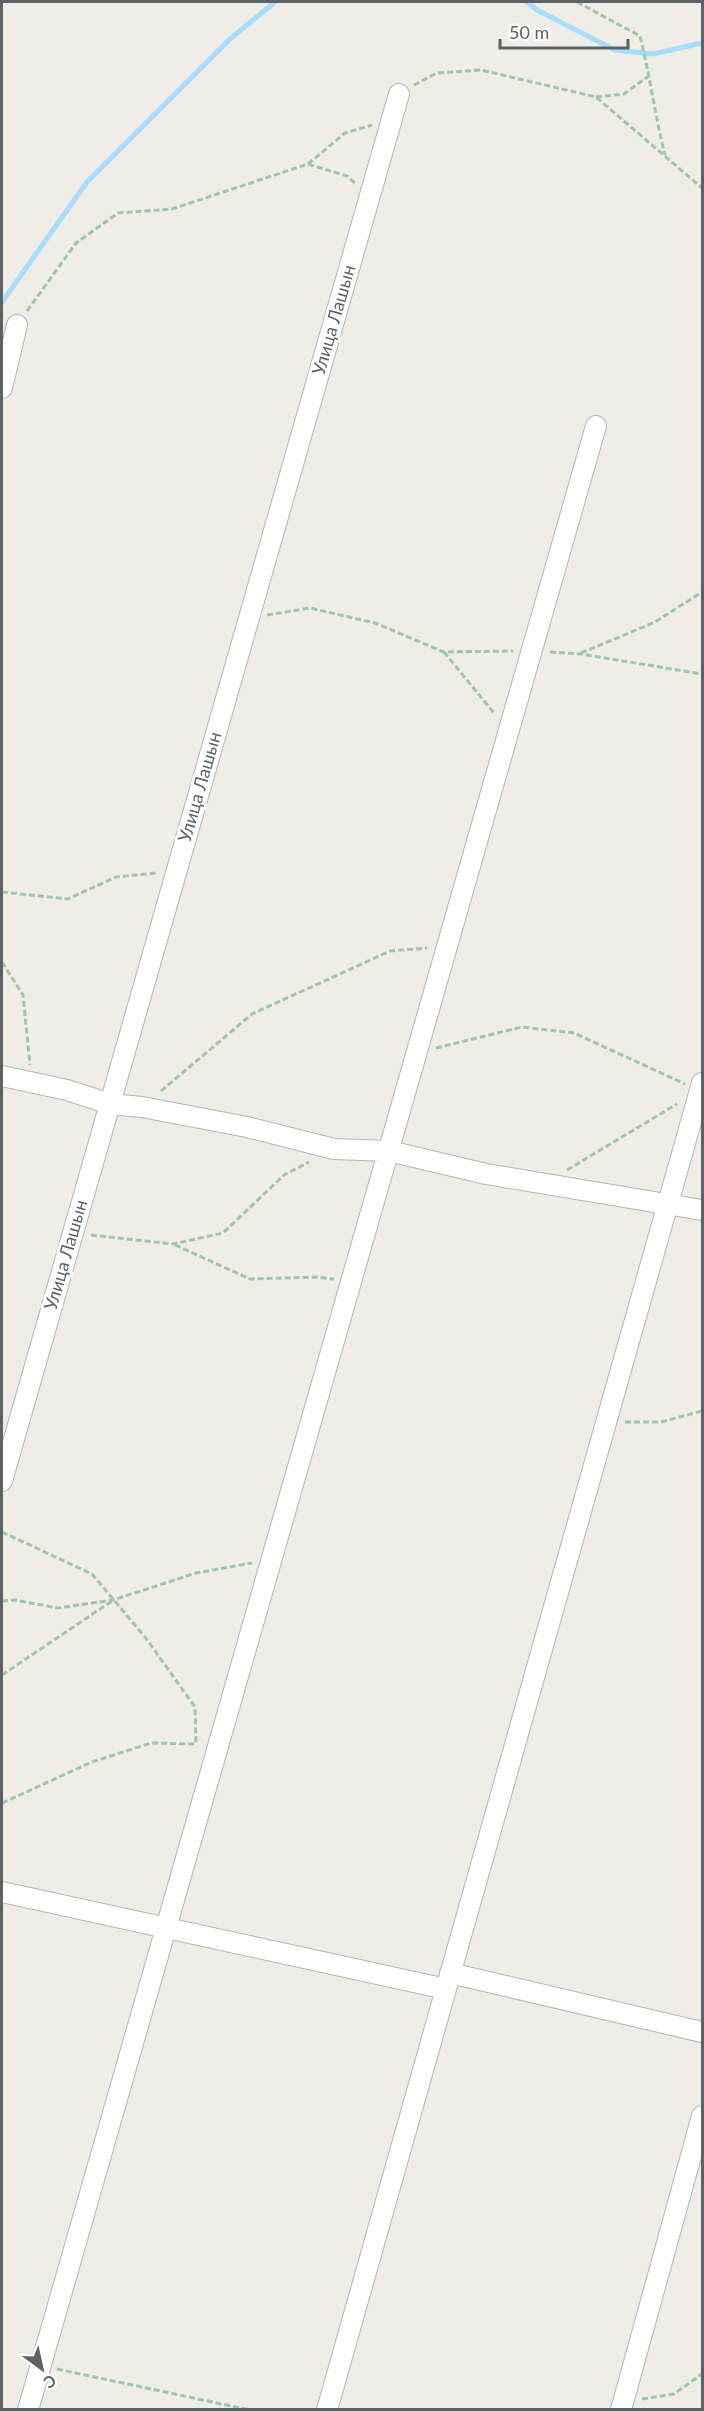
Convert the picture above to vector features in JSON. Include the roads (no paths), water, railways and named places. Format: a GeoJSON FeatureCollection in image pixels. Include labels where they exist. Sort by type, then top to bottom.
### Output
{"type":"FeatureCollection","features":[{"type":"Feature","properties":{"kind":"street","name":"Улица Лашын"},"geometry":{"type":"LineString","coordinates":[[2,1481],[399,94]]}},
{"type":"Feature","properties":{"kind":"street"},"geometry":{"type":"LineString","coordinates":[[2,388],[17,325]]}},
{"type":"Feature","properties":{"kind":"street"},"geometry":{"type":"LineString","coordinates":[[28,2409],[596,426]]}},
{"type":"Feature","properties":{"kind":"street"},"geometry":{"type":"LineString","coordinates":[[2,1076],[67,1090],[110,1104],[142,1107],[247,1127],[334,1149],[389,1151],[486,1174],[702,1210]]}},
{"type":"Feature","properties":{"kind":"street"},"geometry":{"type":"LineString","coordinates":[[327,2409],[701,1087]]}},
{"type":"Feature","properties":{"kind":"street"},"geometry":{"type":"LineString","coordinates":[[2,1892],[166,1928],[702,2032]]}},
{"type":"Feature","properties":{"kind":"street"},"geometry":{"type":"LineString","coordinates":[[622,2406],[702,2116]]}},
{"type":"Feature","properties":{"kind":"waterway"},"geometry":{"type":"LineString","coordinates":[[2,302],[87,182],[230,39],[275,2]]}},
{"type":"Feature","properties":{"kind":"waterway"},"geometry":{"type":"LineString","coordinates":[[527,2],[537,10],[615,50],[653,54],[702,43]]}}]}
